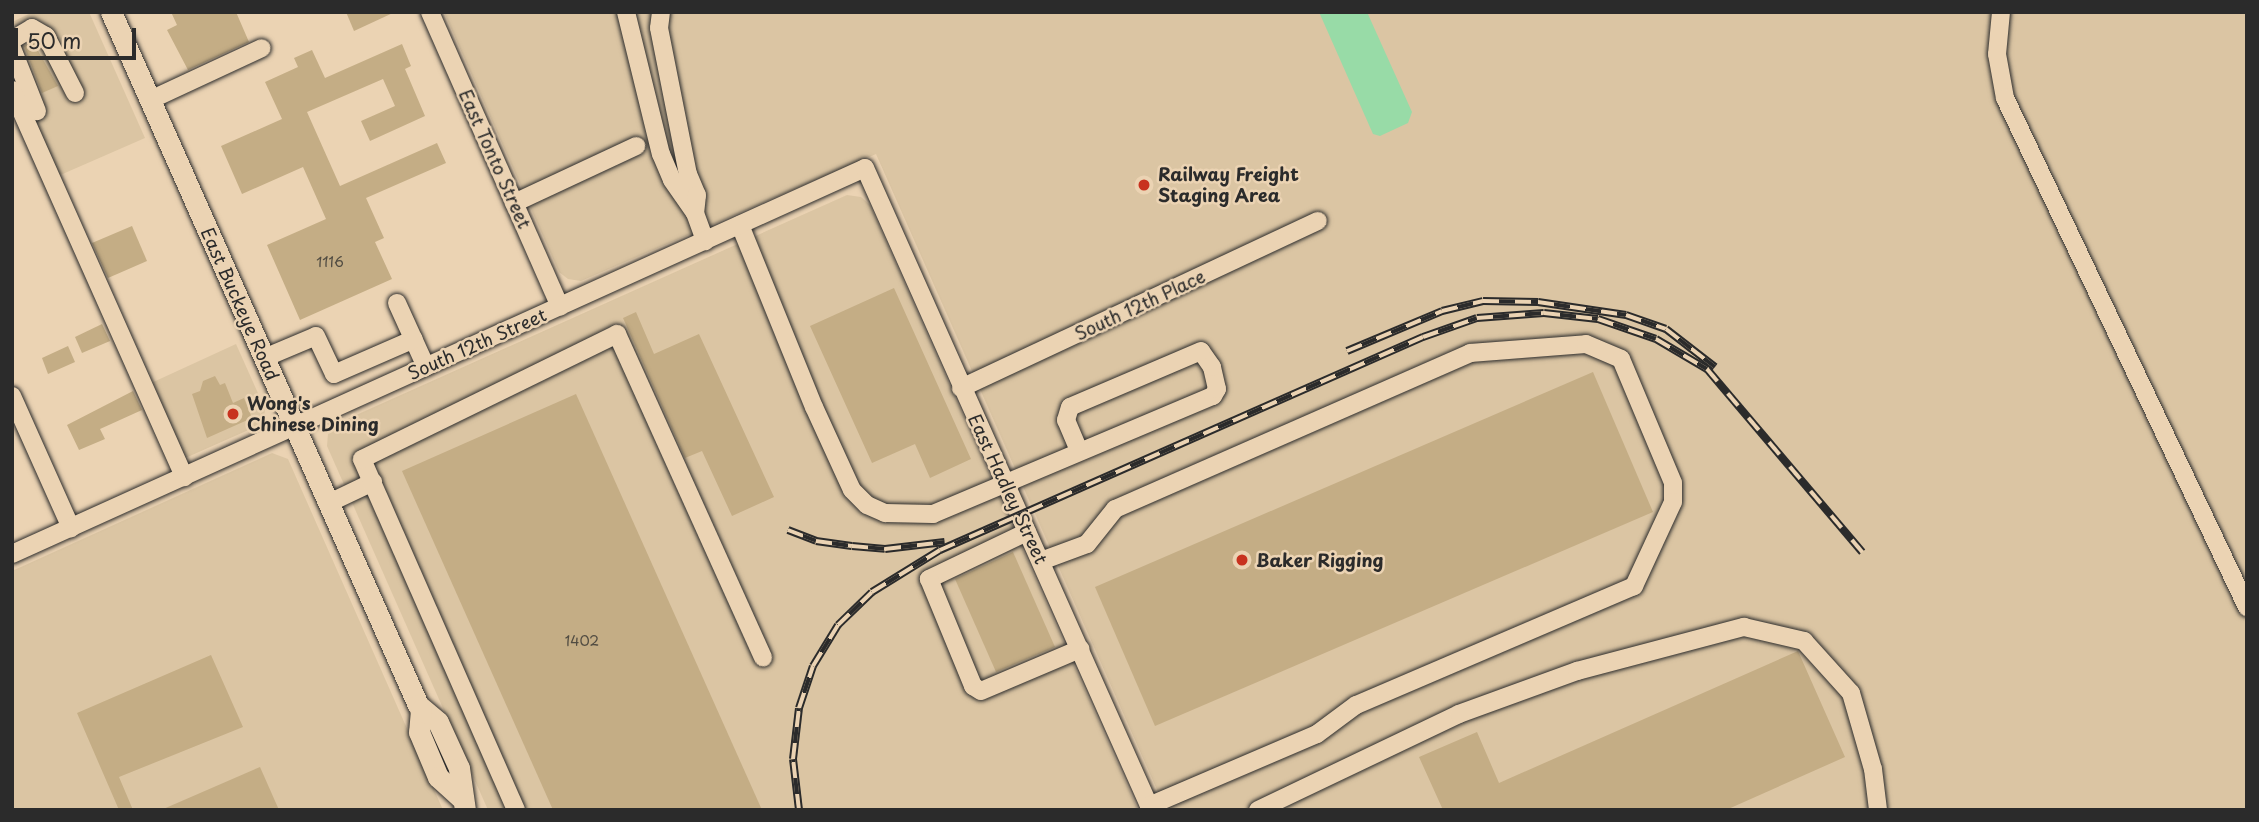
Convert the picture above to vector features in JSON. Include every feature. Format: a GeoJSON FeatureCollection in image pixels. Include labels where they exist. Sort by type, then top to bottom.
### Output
{"type":"FeatureCollection","features":[{"type":"Feature","properties":{"kind":"main road","name":"East Buckeye Road"},"geometry":{"type":"LineString","coordinates":[[111,12],[421,710],[419,732],[438,777],[463,803]]}},
{"type":"Feature","properties":{"kind":"street","name":"East Tonto Street"},"geometry":{"type":"LineString","coordinates":[[429,12],[560,307]]}},
{"type":"Feature","properties":{"kind":"street"},"geometry":{"type":"LineString","coordinates":[[626,12],[661,154],[672,180],[695,213],[705,241]]}},
{"type":"Feature","properties":{"kind":"street"},"geometry":{"type":"LineString","coordinates":[[661,12],[659,28],[688,174],[697,195],[695,213]]}},
{"type":"Feature","properties":{"kind":"street"},"geometry":{"type":"LineString","coordinates":[[2001,12],[1997,54],[2005,98],[2247,607]]}},
{"type":"Feature","properties":{"kind":"street"},"geometry":{"type":"LineString","coordinates":[[12,40],[32,28],[46,36],[75,93]]}},
{"type":"Feature","properties":{"kind":"street"},"geometry":{"type":"LineString","coordinates":[[12,47],[37,111]]}},
{"type":"Feature","properties":{"kind":"street"},"geometry":{"type":"LineString","coordinates":[[150,100],[262,48]]}},
{"type":"Feature","properties":{"kind":"street"},"geometry":{"type":"LineString","coordinates":[[12,90],[184,477]]}},
{"type":"Feature","properties":{"kind":"street"},"geometry":{"type":"LineString","coordinates":[[514,202],[636,146]]}},
{"type":"Feature","properties":{"kind":"street","name":"South 12th Street"},"geometry":{"type":"LineString","coordinates":[[12,554],[865,168]]}},
{"type":"Feature","properties":{"kind":"street","name":"East Hadley Street"},"geometry":{"type":"LineString","coordinates":[[865,168],[1150,808]]}},
{"type":"Feature","properties":{"kind":"street","name":"South 12th Place"},"geometry":{"type":"LineString","coordinates":[[961,388],[1318,221]]}},
{"type":"Feature","properties":{"kind":"street"},"geometry":{"type":"LineString","coordinates":[[740,225],[814,407],[860,497],[885,513],[933,514],[1213,396],[1217,389],[1212,368],[1201,351],[1070,407],[1066,420],[1079,451]]}},
{"type":"Feature","properties":{"kind":"street"},"geometry":{"type":"LineString","coordinates":[[397,303],[426,367]]}},
{"type":"Feature","properties":{"kind":"street"},"geometry":{"type":"LineString","coordinates":[[516,810],[362,459],[617,334],[763,658]]}},
{"type":"Feature","properties":{"kind":"street"},"geometry":{"type":"LineString","coordinates":[[264,358],[316,336],[334,374],[414,339]]}},
{"type":"Feature","properties":{"kind":"street"},"geometry":{"type":"LineString","coordinates":[[1041,561],[1087,544],[1115,509],[1470,353],[1586,344],[1621,359],[1673,483],[1673,502],[1634,586],[1356,705],[1317,734],[1150,808]]}},
{"type":"Feature","properties":{"kind":"street"},"geometry":{"type":"LineString","coordinates":[[12,396],[71,528]]}},
{"type":"Feature","properties":{"kind":"street"},"geometry":{"type":"LineString","coordinates":[[329,503],[373,482]]}},
{"type":"Feature","properties":{"kind":"street"},"geometry":{"type":"LineString","coordinates":[[1027,532],[929,579],[973,686],[981,691],[1080,649]]}},
{"type":"Feature","properties":{"kind":"street"},"geometry":{"type":"LineString","coordinates":[[1258,810],[1458,714],[1577,671],[1744,627],[1804,640],[1851,693],[1873,769],[1878,810]]}},
{"type":"Feature","properties":{"kind":"shaded area"},"geometry":{"type":"Polygon","coordinates":[[[33,12],[89,12],[145,138],[58,176],[12,74],[12,22],[33,12]]]}},
{"type":"Feature","properties":{"kind":"shaded area"},"geometry":{"type":"Polygon","coordinates":[[[444,12],[2247,12],[2247,810],[1166,810],[876,154],[581,281],[568,279],[559,272],[444,12]]]}},
{"type":"Feature","properties":{"kind":"shaded area"},"geometry":{"type":"Polygon","coordinates":[[[847,195],[861,197],[870,205],[1138,810],[488,810],[327,446],[328,434],[336,424],[847,195]]]}},
{"type":"Feature","properties":{"kind":"shaded area"},"geometry":{"type":"Polygon","coordinates":[[[236,344],[265,409],[264,418],[260,425],[183,459],[149,384],[236,344]]]}},
{"type":"Feature","properties":{"kind":"shaded area"},"geometry":{"type":"Polygon","coordinates":[[[272,453],[288,459],[443,810],[12,810],[12,571],[272,453]]]}},
{"type":"Feature","properties":{"kind":"green space"},"geometry":{"type":"Polygon","coordinates":[[[1319,12],[1367,12],[1412,112],[1408,123],[1380,136],[1373,134],[1319,12]]]}},
{"type":"Feature","properties":{"kind":"building"},"geometry":{"type":"Polygon","coordinates":[[[171,12],[236,12],[249,42],[188,70],[167,30],[177,25],[171,12]]]}},
{"type":"Feature","properties":{"kind":"building"},"geometry":{"type":"Polygon","coordinates":[[[346,12],[395,12],[354,31],[346,12]]]}},
{"type":"Feature","properties":{"kind":"building"},"geometry":{"type":"Polygon","coordinates":[[[33,42],[58,86],[42,93],[24,46],[33,42]]]}},
{"type":"Feature","properties":{"kind":"building"},"geometry":{"type":"Polygon","coordinates":[[[402,44],[411,66],[405,69],[425,116],[370,141],[361,121],[395,106],[383,79],[307,112],[340,186],[437,143],[446,163],[366,198],[384,238],[375,242],[392,279],[300,320],[267,245],[326,219],[303,167],[242,194],[221,146],[282,119],[265,82],[298,67],[294,58],[312,50],[325,78],[402,44]]]}},
{"type":"Feature","properties":{"kind":"building"},"geometry":{"type":"Polygon","coordinates":[[[132,226],[147,261],[108,278],[92,243],[132,226]]]}},
{"type":"Feature","properties":{"kind":"building"},"geometry":{"type":"Polygon","coordinates":[[[894,288],[971,459],[930,478],[915,444],[872,463],[810,326],[894,288]]]}},
{"type":"Feature","properties":{"kind":"building"},"geometry":{"type":"Polygon","coordinates":[[[636,312],[654,354],[699,334],[774,497],[732,516],[702,451],[685,458],[623,318],[636,312]]]}},
{"type":"Feature","properties":{"kind":"building"},"geometry":{"type":"Polygon","coordinates":[[[102,324],[110,341],[82,353],[75,337],[102,324]]]}},
{"type":"Feature","properties":{"kind":"building"},"geometry":{"type":"Polygon","coordinates":[[[68,346],[75,362],[48,374],[42,358],[68,346]]]}},
{"type":"Feature","properties":{"kind":"building"},"geometry":{"type":"Polygon","coordinates":[[[1593,372],[1653,512],[1155,726],[1095,587],[1593,372]]]}},
{"type":"Feature","properties":{"kind":"building"},"geometry":{"type":"Polygon","coordinates":[[[215,376],[220,385],[225,383],[233,403],[244,398],[252,418],[207,438],[192,394],[200,391],[203,381],[215,376]]]}},
{"type":"Feature","properties":{"kind":"building"},"geometry":{"type":"Polygon","coordinates":[[[133,391],[142,410],[100,429],[105,439],[79,450],[67,425],[133,391]]]}},
{"type":"Feature","properties":{"kind":"building"},"geometry":{"type":"Polygon","coordinates":[[[576,394],[762,810],[553,810],[402,471],[576,394]]]}},
{"type":"Feature","properties":{"kind":"building"},"geometry":{"type":"Polygon","coordinates":[[[1013,552],[1055,647],[996,672],[955,579],[1013,552]]]}},
{"type":"Feature","properties":{"kind":"building"},"geometry":{"type":"Polygon","coordinates":[[[1798,651],[1845,757],[1726,810],[1443,810],[1419,757],[1477,732],[1499,783],[1798,651]]]}},
{"type":"Feature","properties":{"kind":"building"},"geometry":{"type":"Polygon","coordinates":[[[211,655],[243,727],[119,777],[133,810],[119,810],[77,713],[211,655]]]}},
{"type":"Feature","properties":{"kind":"building"},"geometry":{"type":"Polygon","coordinates":[[[260,767],[279,810],[161,810],[260,767]]]}},
{"type":"Feature","properties":{"kind":"railway"},"geometry":{"type":"LineString","coordinates":[[1347,351],[1442,311],[1483,301],[1538,302],[1626,315],[1666,329],[1715,367]]}},
{"type":"Feature","properties":{"kind":"railway"},"geometry":{"type":"LineString","coordinates":[[799,810],[793,759],[799,708],[813,666],[838,625],[872,592],[940,550],[1423,337],[1477,318],[1544,313],[1598,319],[1656,339],[1707,369],[1862,552]]}},
{"type":"Feature","properties":{"kind":"railway"},"geometry":{"type":"LineString","coordinates":[[788,530],[816,541],[885,549],[945,542]]}},
{"type":"Feature","properties":{"kind":"place","name":"Railway Freight Staging Area"},"geometry":{"type":"Point","coordinates":[1144,185]}},
{"type":"Feature","properties":{"kind":"place","name":"Wong's Chinese Dining"},"geometry":{"type":"Point","coordinates":[233,414]}},
{"type":"Feature","properties":{"kind":"place","name":"Baker Rigging"},"geometry":{"type":"Point","coordinates":[1242,560]}}]}
